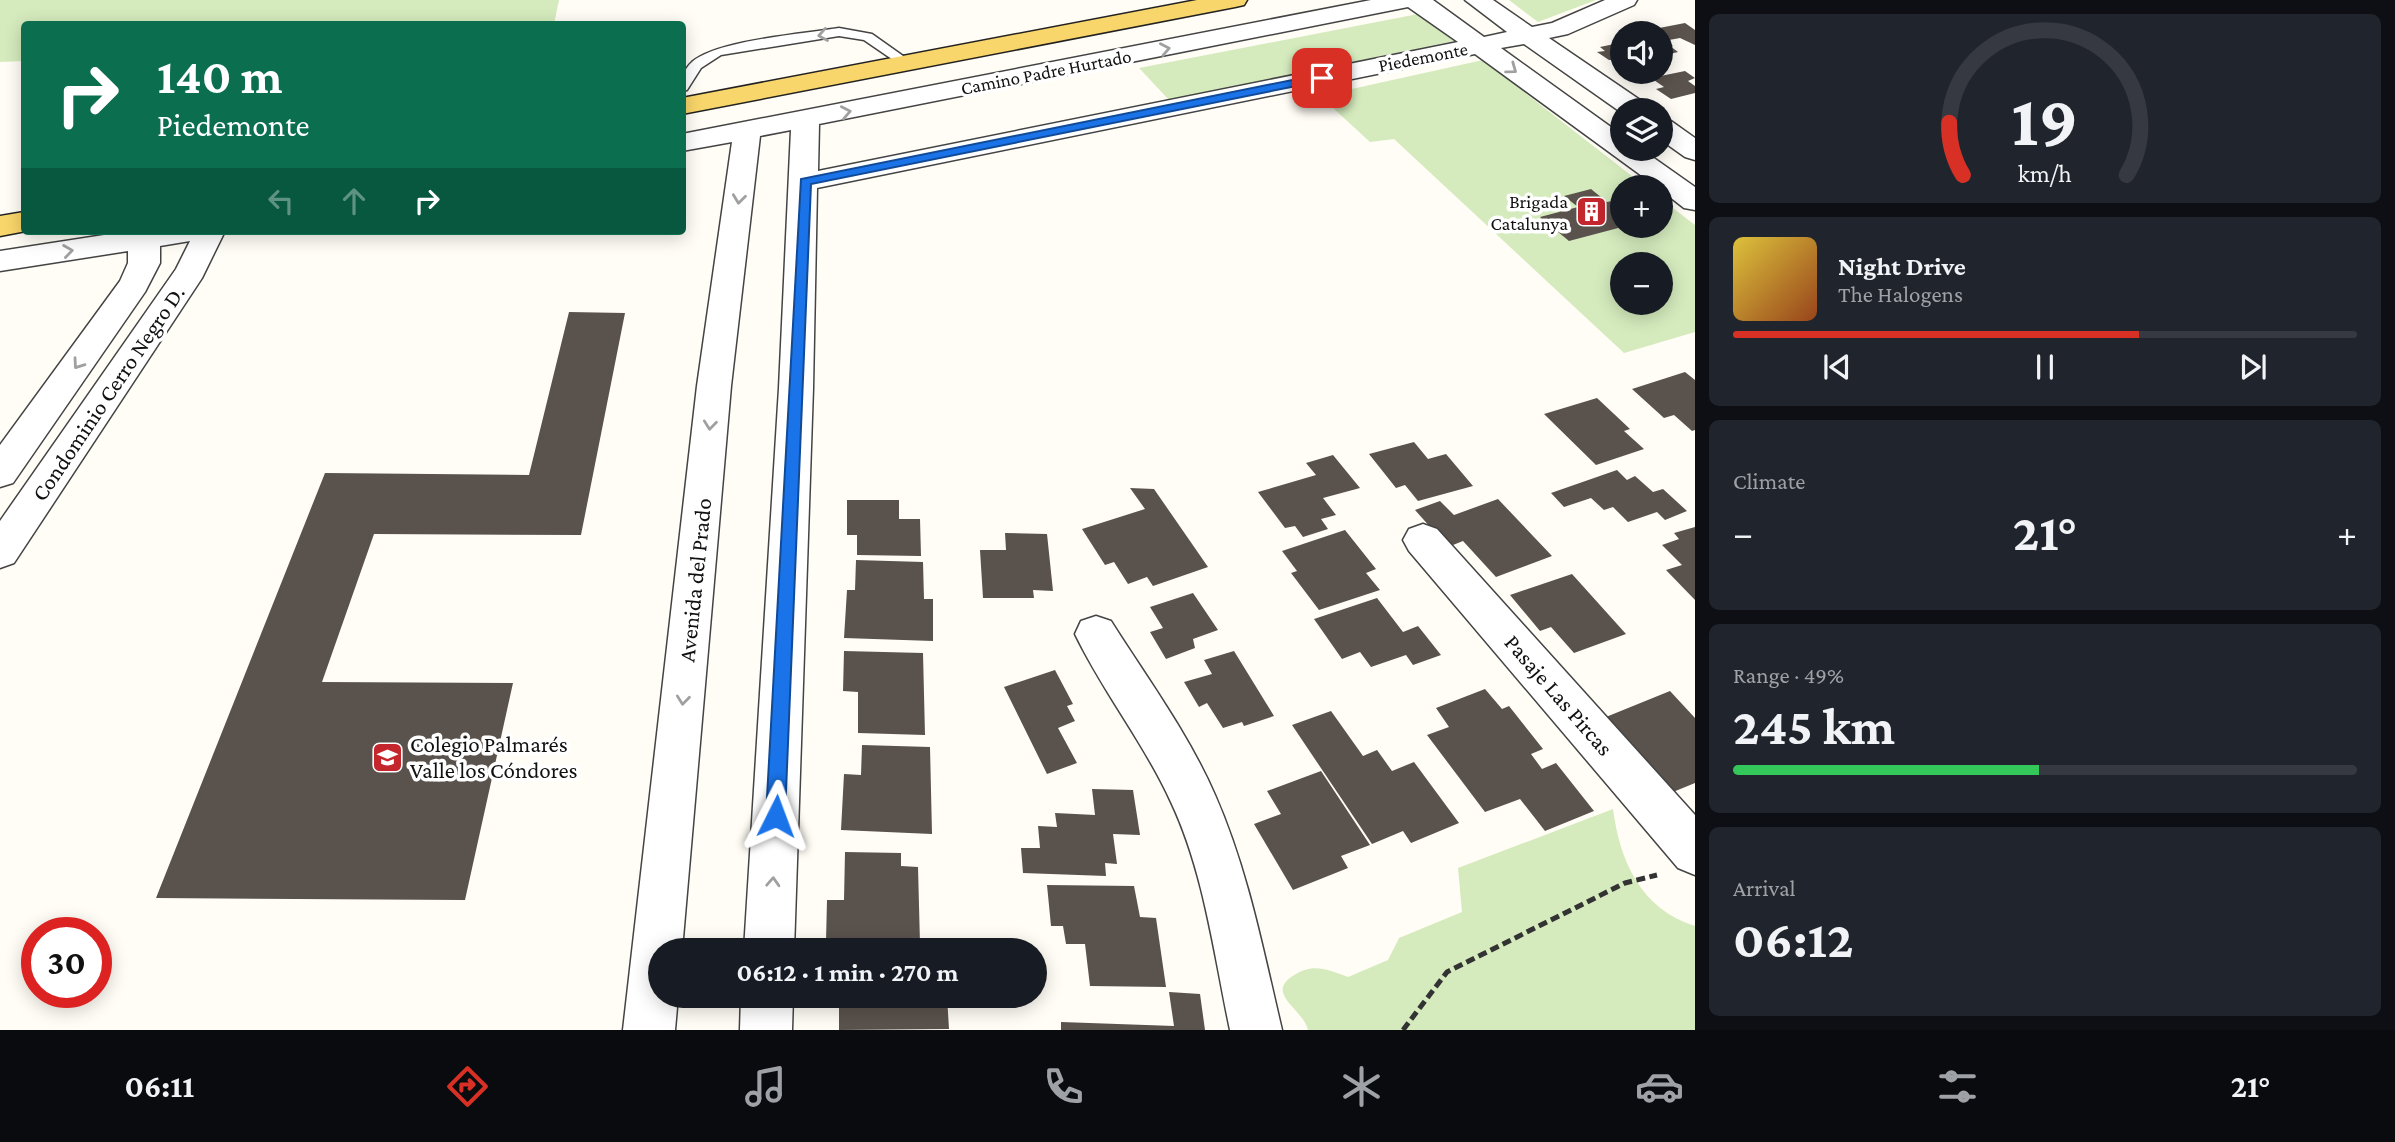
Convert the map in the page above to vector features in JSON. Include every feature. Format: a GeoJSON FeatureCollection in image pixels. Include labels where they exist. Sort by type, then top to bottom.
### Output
{"type":"FeatureCollection","features":[{"type":"Feature","properties":{"kind":"main road","name":"Camino Padre Hurtado"},"geometry":{"type":"LineString","coordinates":[[686,105],[1235,0]]}},
{"type":"Feature","properties":{"kind":"main road"},"geometry":{"type":"LineString","coordinates":[[0,226],[21,222]]}},
{"type":"Feature","properties":{"kind":"street","name":"Camino Padre Hurtado"},"geometry":{"type":"LineString","coordinates":[[686,143],[1408,0]]}},
{"type":"Feature","properties":{"kind":"street"},"geometry":{"type":"LineString","coordinates":[[1417,0],[1695,201]]}},
{"type":"Feature","properties":{"kind":"street"},"geometry":{"type":"LineString","coordinates":[[1478,0],[1618,98]]}},
{"type":"Feature","properties":{"kind":"street","name":"Piedemonte"},"geometry":{"type":"LineString","coordinates":[[805,182],[1559,29],[1625,0]]}},
{"type":"Feature","properties":{"kind":"street"},"geometry":{"type":"LineString","coordinates":[[1573,113],[1578,102],[1587,98],[1601,96],[1610,99]]}},
{"type":"Feature","properties":{"kind":"street"},"geometry":{"type":"LineString","coordinates":[[770,938],[805,182],[805,120]]}},
{"type":"Feature","properties":{"kind":"street","name":"Avenida del Prado"},"geometry":{"type":"LineString","coordinates":[[649,1030],[714,386],[747,132]]}},
{"type":"Feature","properties":{"kind":"street"},"geometry":{"type":"LineString","coordinates":[[1673,135],[1695,151]]}},
{"type":"Feature","properties":{"kind":"street"},"geometry":{"type":"LineString","coordinates":[[0,261],[169,235]]}},
{"type":"Feature","properties":{"kind":"street","name":"Condominio Cerro Negro D."},"geometry":{"type":"LineString","coordinates":[[0,552],[191,271],[209,235]]}},
{"type":"Feature","properties":{"kind":"street"},"geometry":{"type":"LineString","coordinates":[[0,473],[134,284],[144,263],[144,239]]}},
{"type":"Feature","properties":{"kind":"street","name":"Pasaje Las Pircas"},"geometry":{"type":"LineString","coordinates":[[1423,540],[1695,851]]}},
{"type":"Feature","properties":{"kind":"street"},"geometry":{"type":"LineString","coordinates":[[1096,634],[1184,779],[1198,810],[1219,876],[1256,1030]]}},
{"type":"Feature","properties":{"kind":"street"},"geometry":{"type":"LineString","coordinates":[[766,1030],[767,1008]]}},
{"type":"Feature","properties":{"kind":"lane"},"geometry":{"type":"LineString","coordinates":[[686,81],[696,65],[717,52],[839,32],[868,37],[907,63]]}},
{"type":"Feature","properties":{"kind":"path"},"geometry":{"type":"LineString","coordinates":[[1403,1030],[1447,972],[1625,883],[1660,874]]}},
{"type":"Feature","properties":{"kind":"green space"},"geometry":{"type":"Polygon","coordinates":[[[0,0],[559,0],[555,21],[21,21],[21,61],[0,62],[0,0]]]}},
{"type":"Feature","properties":{"kind":"green space"},"geometry":{"type":"Polygon","coordinates":[[[1509,0],[1596,0],[1538,22],[1509,0]]]}},
{"type":"Feature","properties":{"kind":"green space"},"geometry":{"type":"Polygon","coordinates":[[[1418,14],[1454,41],[1169,100],[1139,68],[1418,14]]]}},
{"type":"Feature","properties":{"kind":"green space"},"geometry":{"type":"Polygon","coordinates":[[[1483,60],[1631,175],[1610,175],[1610,238],[1673,238],[1673,208],[1695,225],[1695,332],[1624,353],[1394,139],[1370,142],[1320,96],[1483,60]]]}},
{"type":"Feature","properties":{"kind":"green space"},"geometry":{"type":"Polygon","coordinates":[[[1613,809],[1621,847],[1636,881],[1660,908],[1695,926],[1695,1030],[1308,1030],[1305,1022],[1287,1001],[1283,988],[1296,974],[1316,968],[1348,977],[1388,960],[1399,938],[1462,912],[1458,868],[1613,809]]]}},
{"type":"Feature","properties":{"kind":"building"},"geometry":{"type":"Polygon","coordinates":[[[1685,23],[1695,30],[1695,45],[1680,38],[1673,39],[1673,25],[1685,23]]]}},
{"type":"Feature","properties":{"kind":"building"},"geometry":{"type":"Polygon","coordinates":[[[1610,45],[1610,60],[1597,52],[1605,51],[1600,47],[1610,45]]]}},
{"type":"Feature","properties":{"kind":"building"},"geometry":{"type":"Polygon","coordinates":[[[1685,71],[1695,78],[1688,81],[1695,86],[1695,93],[1673,98],[1656,89],[1664,87],[1660,84],[1673,84],[1673,73],[1685,71]]]}},
{"type":"Feature","properties":{"kind":"building","name":"Brigada Catalunya"},"geometry":{"type":"Polygon","coordinates":[[[1591,189],[1607,202],[1610,201],[1610,230],[1569,241],[1540,217],[1578,207],[1564,196],[1591,189]]]}},
{"type":"Feature","properties":{"kind":"building"},"geometry":{"type":"Polygon","coordinates":[[[569,312],[625,313],[581,535],[374,534],[322,682],[513,683],[465,900],[156,898],[325,473],[529,475],[569,312]]]}},
{"type":"Feature","properties":{"kind":"building"},"geometry":{"type":"Polygon","coordinates":[[[1685,372],[1695,380],[1695,430],[1692,431],[1674,415],[1664,418],[1632,389],[1685,372]]]}},
{"type":"Feature","properties":{"kind":"building"},"geometry":{"type":"Polygon","coordinates":[[[1597,398],[1630,429],[1624,431],[1644,449],[1596,465],[1544,414],[1597,398]]]}},
{"type":"Feature","properties":{"kind":"building"},"geometry":{"type":"Polygon","coordinates":[[[1414,442],[1428,459],[1446,454],[1473,486],[1418,501],[1405,485],[1396,488],[1369,454],[1414,442]]]}},
{"type":"Feature","properties":{"kind":"building"},"geometry":{"type":"Polygon","coordinates":[[[1333,455],[1360,488],[1323,498],[1336,515],[1321,519],[1328,529],[1303,537],[1295,526],[1285,528],[1258,492],[1316,475],[1306,463],[1333,455]]]}},
{"type":"Feature","properties":{"kind":"building"},"geometry":{"type":"Polygon","coordinates":[[[1617,470],[1627,480],[1635,476],[1653,492],[1663,489],[1687,511],[1665,520],[1657,512],[1628,522],[1613,507],[1604,510],[1591,498],[1564,507],[1551,493],[1617,470]]]}},
{"type":"Feature","properties":{"kind":"building"},"geometry":{"type":"Polygon","coordinates":[[[1130,488],[1154,489],[1208,567],[1153,586],[1147,577],[1128,584],[1114,562],[1105,565],[1082,529],[1145,509],[1130,488]]]}},
{"type":"Feature","properties":{"kind":"building"},"geometry":{"type":"Polygon","coordinates":[[[1498,499],[1552,556],[1496,577],[1463,541],[1448,547],[1415,510],[1440,501],[1454,515],[1498,499]]]}},
{"type":"Feature","properties":{"kind":"building"},"geometry":{"type":"Polygon","coordinates":[[[847,500],[899,500],[899,519],[920,519],[921,556],[857,555],[857,535],[847,535],[847,500]]]}},
{"type":"Feature","properties":{"kind":"building"},"geometry":{"type":"Polygon","coordinates":[[[1695,527],[1695,600],[1666,570],[1682,565],[1662,545],[1679,539],[1674,533],[1695,527]]]}},
{"type":"Feature","properties":{"kind":"building"},"geometry":{"type":"Polygon","coordinates":[[[1345,530],[1376,569],[1366,573],[1380,590],[1319,610],[1291,573],[1297,571],[1282,551],[1345,530]]]}},
{"type":"Feature","properties":{"kind":"building"},"geometry":{"type":"Polygon","coordinates":[[[1005,533],[1047,534],[1053,591],[1033,590],[1034,598],[983,598],[980,550],[1006,550],[1005,533]]]}},
{"type":"Feature","properties":{"kind":"building"},"geometry":{"type":"Polygon","coordinates":[[[856,560],[923,562],[924,599],[933,599],[933,641],[844,638],[847,590],[855,590],[856,560]]]}},
{"type":"Feature","properties":{"kind":"building"},"geometry":{"type":"Polygon","coordinates":[[[1572,574],[1626,634],[1574,653],[1551,627],[1540,631],[1510,595],[1572,574]]]}},
{"type":"Feature","properties":{"kind":"building"},"geometry":{"type":"Polygon","coordinates":[[[1193,593],[1218,630],[1193,639],[1195,648],[1166,659],[1150,632],[1163,628],[1150,607],[1193,593]]]}},
{"type":"Feature","properties":{"kind":"building"},"geometry":{"type":"Polygon","coordinates":[[[1377,598],[1403,632],[1418,626],[1441,655],[1413,665],[1406,655],[1371,667],[1360,652],[1342,659],[1314,619],[1377,598]]]}},
{"type":"Feature","properties":{"kind":"building"},"geometry":{"type":"Polygon","coordinates":[[[844,651],[923,653],[925,735],[858,733],[858,692],[843,691],[844,651]]]}},
{"type":"Feature","properties":{"kind":"building"},"geometry":{"type":"Polygon","coordinates":[[[1234,651],[1274,716],[1244,726],[1242,722],[1223,728],[1207,703],[1199,707],[1184,682],[1212,674],[1204,660],[1234,651]]]}},
{"type":"Feature","properties":{"kind":"building"},"geometry":{"type":"Polygon","coordinates":[[[1055,670],[1073,704],[1067,706],[1075,721],[1058,728],[1077,763],[1047,774],[1004,687],[1055,670]]]}},
{"type":"Feature","properties":{"kind":"building"},"geometry":{"type":"Polygon","coordinates":[[[1485,689],[1502,709],[1509,706],[1543,749],[1531,754],[1542,769],[1556,763],[1594,811],[1545,831],[1520,799],[1485,812],[1427,735],[1449,727],[1436,708],[1485,689]]]}},
{"type":"Feature","properties":{"kind":"building"},"geometry":{"type":"Polygon","coordinates":[[[1670,691],[1695,718],[1695,783],[1673,792],[1627,740],[1621,742],[1601,719],[1670,691]]]}},
{"type":"Feature","properties":{"kind":"building"},"geometry":{"type":"Polygon","coordinates":[[[1331,711],[1363,756],[1377,750],[1392,771],[1414,762],[1459,823],[1411,843],[1403,831],[1372,844],[1292,725],[1331,711]]]}},
{"type":"Feature","properties":{"kind":"building"},"geometry":{"type":"Polygon","coordinates":[[[862,745],[930,747],[932,834],[841,830],[844,774],[861,775],[862,745]]]}},
{"type":"Feature","properties":{"kind":"building"},"geometry":{"type":"Polygon","coordinates":[[[1321,771],[1370,845],[1341,856],[1348,868],[1293,890],[1254,824],[1281,814],[1267,791],[1321,771]]]}},
{"type":"Feature","properties":{"kind":"building"},"geometry":{"type":"Polygon","coordinates":[[[1092,789],[1133,790],[1140,835],[1113,834],[1117,864],[1105,863],[1106,876],[1023,873],[1021,848],[1040,848],[1038,826],[1057,827],[1055,813],[1095,815],[1092,789]]]}},
{"type":"Feature","properties":{"kind":"building"},"geometry":{"type":"Polygon","coordinates":[[[845,852],[901,853],[901,866],[918,867],[920,938],[826,938],[827,900],[844,900],[845,852]]]}},
{"type":"Feature","properties":{"kind":"building"},"geometry":{"type":"Polygon","coordinates":[[[1047,885],[1134,886],[1140,917],[1156,918],[1166,987],[1090,986],[1085,944],[1066,944],[1063,926],[1051,926],[1047,885]]]}},
{"type":"Feature","properties":{"kind":"building"},"geometry":{"type":"Polygon","coordinates":[[[1169,992],[1200,994],[1205,1030],[1061,1030],[1061,1022],[1174,1026],[1169,992]]]}},
{"type":"Feature","properties":{"kind":"building"},"geometry":{"type":"Polygon","coordinates":[[[839,1008],[948,1008],[949,1029],[839,1030],[839,1008]]]}},
{"type":"Feature","properties":{"kind":"place","name":"Brigada Catalunya"},"geometry":{"type":"Point","coordinates":[1591,212]}},
{"type":"Feature","properties":{"kind":"place","name":"Colegio Palmarés Valle los Cóndores"},"geometry":{"type":"Point","coordinates":[387,757]}},
{"type":"Feature","properties":{"kind":"route"},"geometry":{"type":"LineString","coordinates":[[776,816],[805,182],[1322,78]]}}]}
